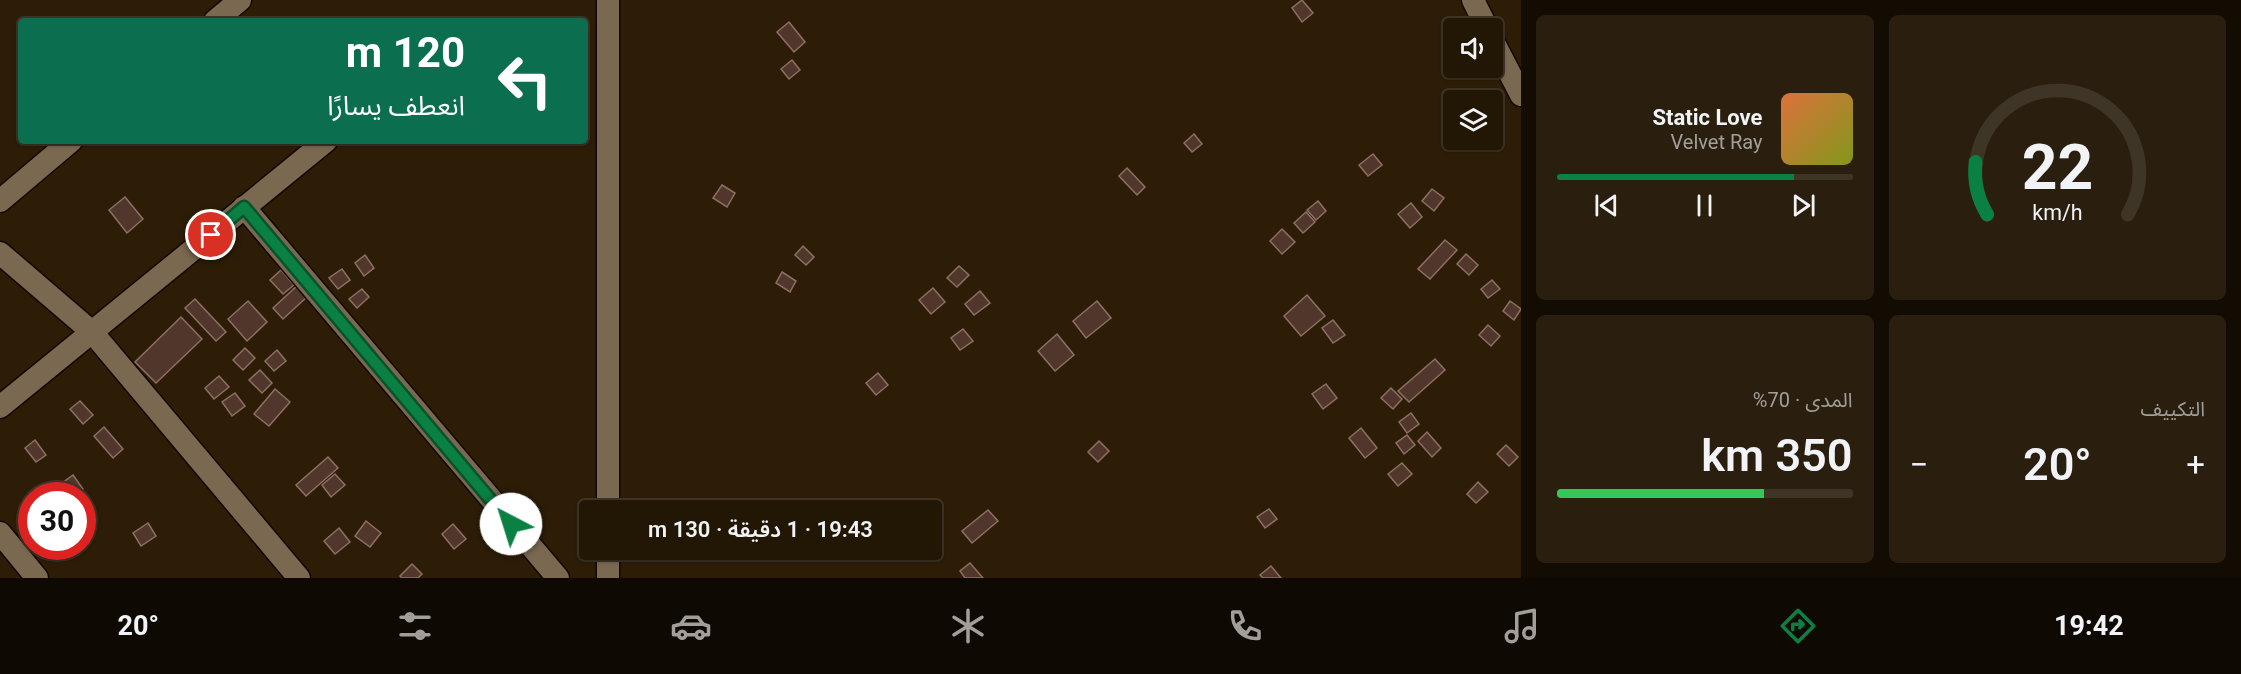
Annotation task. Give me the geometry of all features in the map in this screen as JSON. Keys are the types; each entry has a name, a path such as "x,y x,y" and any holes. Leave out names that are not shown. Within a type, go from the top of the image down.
{"street":[{"path":"218,18 240,0"},
{"path":"608,0 608,500"},
{"path":"1473,0 1482,18"},
{"path":"1503,60 1521,95"},
{"path":"0,201 67,144"},
{"path":"0,407 322,144"},
{"path":"244,207 558,578"},
{"path":"0,253 92,332 299,578"},
{"path":"0,533 37,578"},
{"path":"608,560 608,578"}],"building":[{"path":"1302,0 1313,13 1302,22 1292,8"},
{"path":"789,22 805,42 794,52 777,32"},
{"path":"792,60 800,70 789,79 781,69"},
{"path":"1194,134 1202,144 1192,152 1184,143"},
{"path":"1373,154 1382,165 1368,176 1359,165"},
{"path":"1127,168 1145,187 1137,195 1119,176"},
{"path":"722,185 735,193 727,207 713,198"},
{"path":"1432,189 1444,198 1434,211 1422,201"},
{"path":"125,197 143,219 127,233 109,210"},
{"path":"1318,201 1326,211 1316,220 1307,210"},
{"path":"1411,203 1422,217 1410,228 1398,214"},
{"path":"1306,212 1315,222 1303,233 1294,223"},
{"path":"1282,229 1295,242 1282,254 1270,241"},
{"path":"1445,240 1457,250 1430,279 1418,269"},
{"path":"803,246 814,257 806,265 795,255"},
{"path":"1466,254 1478,265 1469,275 1457,264"},
{"path":"365,255 374,268 364,276 355,263"},
{"path":"959,266 969,275 957,287 947,278"},
{"path":"342,269 350,280 338,289 329,278"},
{"path":"281,270 294,285 283,294 270,280"},
{"path":"782,272 796,281 790,292 776,283"},
{"path":"1492,280 1500,289 1488,298 1481,289"},
{"path":"299,284 309,295 283,319 273,308"},
{"path":"933,288 945,302 931,314 919,300"},
{"path":"362,289 369,297 357,308 349,299"},
{"path":"980,291 990,303 974,315 965,304"},
{"path":"1307,295 1325,316 1301,336 1284,316"},
{"path":"195,299 226,332 216,341 185,308"},
{"path":"248,301 267,322 247,341 228,319"},
{"path":"1097,301 1111,318 1086,338 1073,321"},
{"path":"1510,301 1521,309 1514,320 1503,311"},
{"path":"181,317 202,339 156,383 135,362"},
{"path":"1333,320 1345,335 1333,343 1322,328"},
{"path":"1488,325 1500,336 1491,346 1479,335"},
{"path":"963,329 973,341 960,350 951,338"},
{"path":"1057,334 1074,355 1055,371 1038,351"},
{"path":"245,348 255,358 243,370 233,360"},
{"path":"277,350 286,361 274,371 265,361"},
{"path":"1435,359 1445,370 1409,402 1398,391"},
{"path":"260,370 272,383 262,393 249,380"},
{"path":"878,373 888,385 876,395 866,383"},
{"path":"219,376 229,387 214,399 205,388"},
{"path":"1326,384 1337,398 1323,409 1312,394"},
{"path":"1391,388 1402,399 1393,409 1381,398"},
{"path":"275,389 290,402 269,426 254,414"},
{"path":"235,393 245,406 232,416 222,402"},
{"path":"80,401 93,415 83,424 70,409"},
{"path":"1411,413 1419,424 1407,433 1399,422"},
{"path":"104,427 123,449 113,458 94,436"},
{"path":"1361,428 1377,448 1365,458 1349,438"},
{"path":"1427,432 1441,448 1432,457 1418,441"},
{"path":"1407,435 1415,445 1404,454 1396,443"},
{"path":"35,440 46,455 36,462 25,448"},
{"path":"1099,441 1109,451 1098,462 1088,452"},
{"path":"1506,445 1518,457 1509,466 1497,454"},
{"path":"328,457 338,468 306,496 296,485"},
{"path":"1402,463 1412,474 1398,486 1388,474"},
{"path":"335,474 345,485 331,497 322,485"},
{"path":"73,475 78,482 63,482"},
{"path":"1478,482 1488,492 1476,503 1467,494"},
{"path":"1269,509 1277,519 1265,528 1257,517"},
{"path":"988,510 998,521 972,543 962,531"},
{"path":"366,521 381,533 370,547 355,536"},
{"path":"148,523 156,536 141,546 133,533"},
{"path":"453,524 466,539 454,549 442,534"},
{"path":"339,528 350,542 335,554 324,541"},
{"path":"970,563 983,578 965,578 960,571"},
{"path":"412,564 422,574 418,578 402,578 400,576"},
{"path":"1271,566 1281,578 1263,578 1260,575"}],"route":[{"path":"211,235 244,207 511,524"}]}
